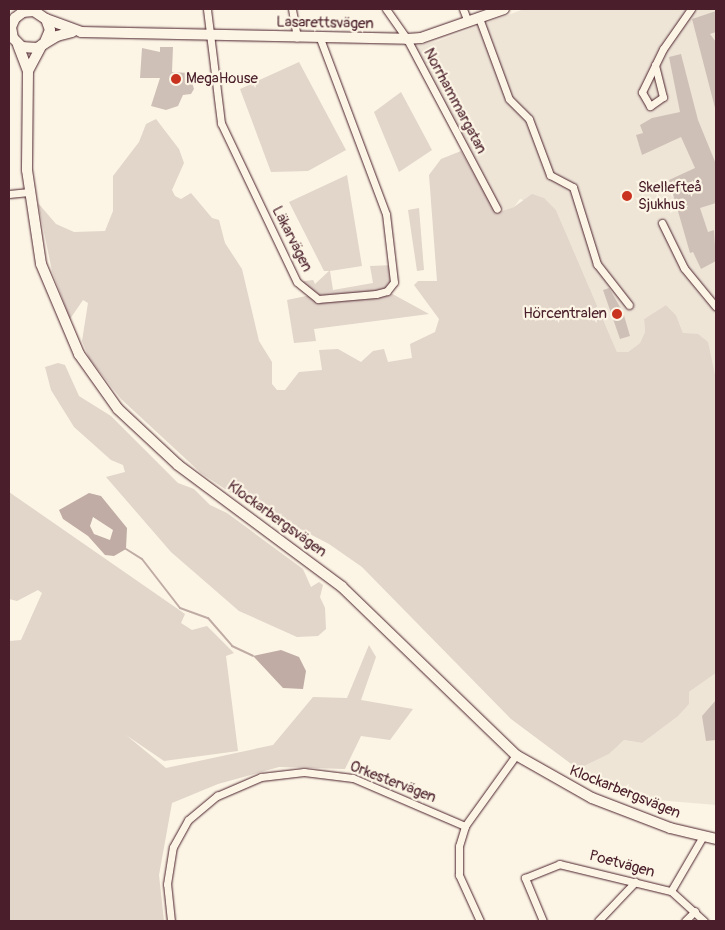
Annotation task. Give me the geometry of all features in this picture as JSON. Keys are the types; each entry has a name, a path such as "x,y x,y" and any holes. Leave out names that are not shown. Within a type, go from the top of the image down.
{"main road":[{"name":"Lasarettsvägen","path":"43,44 61,34 81,32 407,39 468,22 504,9"},
{"path":"25,11 34,11 45,15 50,30 43,44 28,49 18,45 11,27 25,11"},
{"name":"Lasarettsvägen","path":"45,15 81,32"},
{"name":"Klockarbergsvägen","path":"28,71 43,44"},
{"name":"Klockarbergsvägen","path":"18,45 28,71 29,192 41,264 65,326 96,381 136,429 178,465 342,586 516,755 592,798 716,839"}],"street":[{"path":"207,9 209,35"},
{"path":"292,9 296,38"},
{"name":"Norrhammargatan","path":"386,9 407,39 497,209"},
{"path":"462,9 468,22"},
{"path":"656,65 664,97 650,106 642,92 656,65 691,9"},
{"path":"479,18 509,99 529,119 550,175 572,187 597,264 629,305"},
{"name":"Läkarvägen","path":"209,35 221,124 297,282 318,299 376,294 386,291 394,282 386,214 320,38"},
{"path":"9,194 29,192"},
{"path":"662,223 684,268 716,307"},
{"path":"480,921 459,875 459,846 465,826 516,755"},
{"name":"Orkestervägen","path":"171,921 167,884 173,847 188,820 218,796 261,777 304,772 353,778 465,826"},
{"path":"671,891 703,836"},
{"name":"Poetvägen","path":"543,921 525,878 559,864 671,891 704,921"},
{"path":"598,921 635,882"},
{"path":"686,921 695,911"}],"shaded area":[{"name":"Skellefteå Sjukhus","path":"524,9 716,9 716,380 691,336 683,333 676,315 666,305 644,319 645,332 640,343 628,352 617,352 556,210 520,199 514,207 496,213 407,48 438,41"},
{"path":"299,62 346,150 308,171 271,172 240,89"},
{"path":"401,92 432,150 399,172 374,112"},
{"path":"156,119 179,149 184,163 172,190 175,196 181,199 191,193 212,218 219,220 225,243 242,269 259,341 272,362 272,384 277,390 285,390 299,372 322,370 319,350 338,349 361,362 373,351 384,349 388,362 412,358 410,344 435,332 439,319 414,285 418,281 437,281 429,175 441,159 461,151 496,213 514,207 532,194 544,198 556,210 617,352 628,352 640,343 645,332 644,319 666,305 676,315 683,333 698,334 708,342 716,380 716,673 689,692 689,704 678,716 642,743 624,740 609,754 578,769 511,719 362,567 329,544 231,493 201,473 121,399 89,358 82,341 88,303 83,300 70,319 52,271 38,203 56,224 74,232 105,231 113,211 113,176 139,142 146,124"},
{"path":"347,175 362,266 330,271 333,290 373,283 370,266 394,265 394,282 387,291 429,314 314,329 316,341 294,343 287,300 311,295 297,282 313,280 315,284 329,271 324,271 289,202"},
{"path":"419,208 424,270 417,271 408,210"},
{"path":"58,363 65,365 79,396 111,416 178,483 194,489 210,505 227,513 303,569 311,587 319,582 323,585 320,597 325,608 326,629 318,636 297,637 239,611 171,552 106,477 125,472 123,465 111,460 74,427 51,390 45,367"},
{"path":"9,492 185,614 181,623 192,630 207,626 234,653 226,656 238,751 164,761 126,735 166,768 273,745 313,697 347,698 369,645 376,657 361,700 413,709 390,740 361,736 345,769 279,767 218,784 172,803 159,875 164,921 9,921 9,641 21,640 42,593 38,590 17,601 9,599"},
{"path":"89,493 101,496 127,528 126,549 114,556 105,555 88,536 63,519 59,510","holes":["93,517 113,530 110,540 94,534 90,526"]},
{"path":"281,650 299,657 306,671 303,689 283,688 253,656"},
{"path":"716,673 716,805 644,799 578,769 609,754 624,740 642,743 689,704 689,692"}],"building":[{"path":"716,11 716,32 710,34 716,42 715,108 692,19"},
{"name":"MegaHouse","path":"160,47 173,47 172,72 189,73 194,89 191,94 183,95 178,106 166,110 151,106 160,78 140,78 142,48 160,52"},
{"name":"Skellefteå Sjukhus","path":"681,54 698,120 716,164 716,203 700,208 708,232 714,230 716,261 701,269 693,252 690,253 669,180 695,168 681,137 642,155 636,135 643,133 640,125 652,118 680,112 669,57"},
{"name":"Hörcentralen","path":"609,288 623,312 630,336 620,339 603,290"},
{"path":"716,700 716,740 706,741 702,716"}],"waterway":[{"path":"126,549 142,559 180,608 208,618 232,646 253,656"}],"place":[{"name":"MegaHouse","path":"176,79"},
{"name":"Skellefteå Sjukhus","path":"627,196"},
{"name":"Hörcentralen","path":"617,314"}]}
